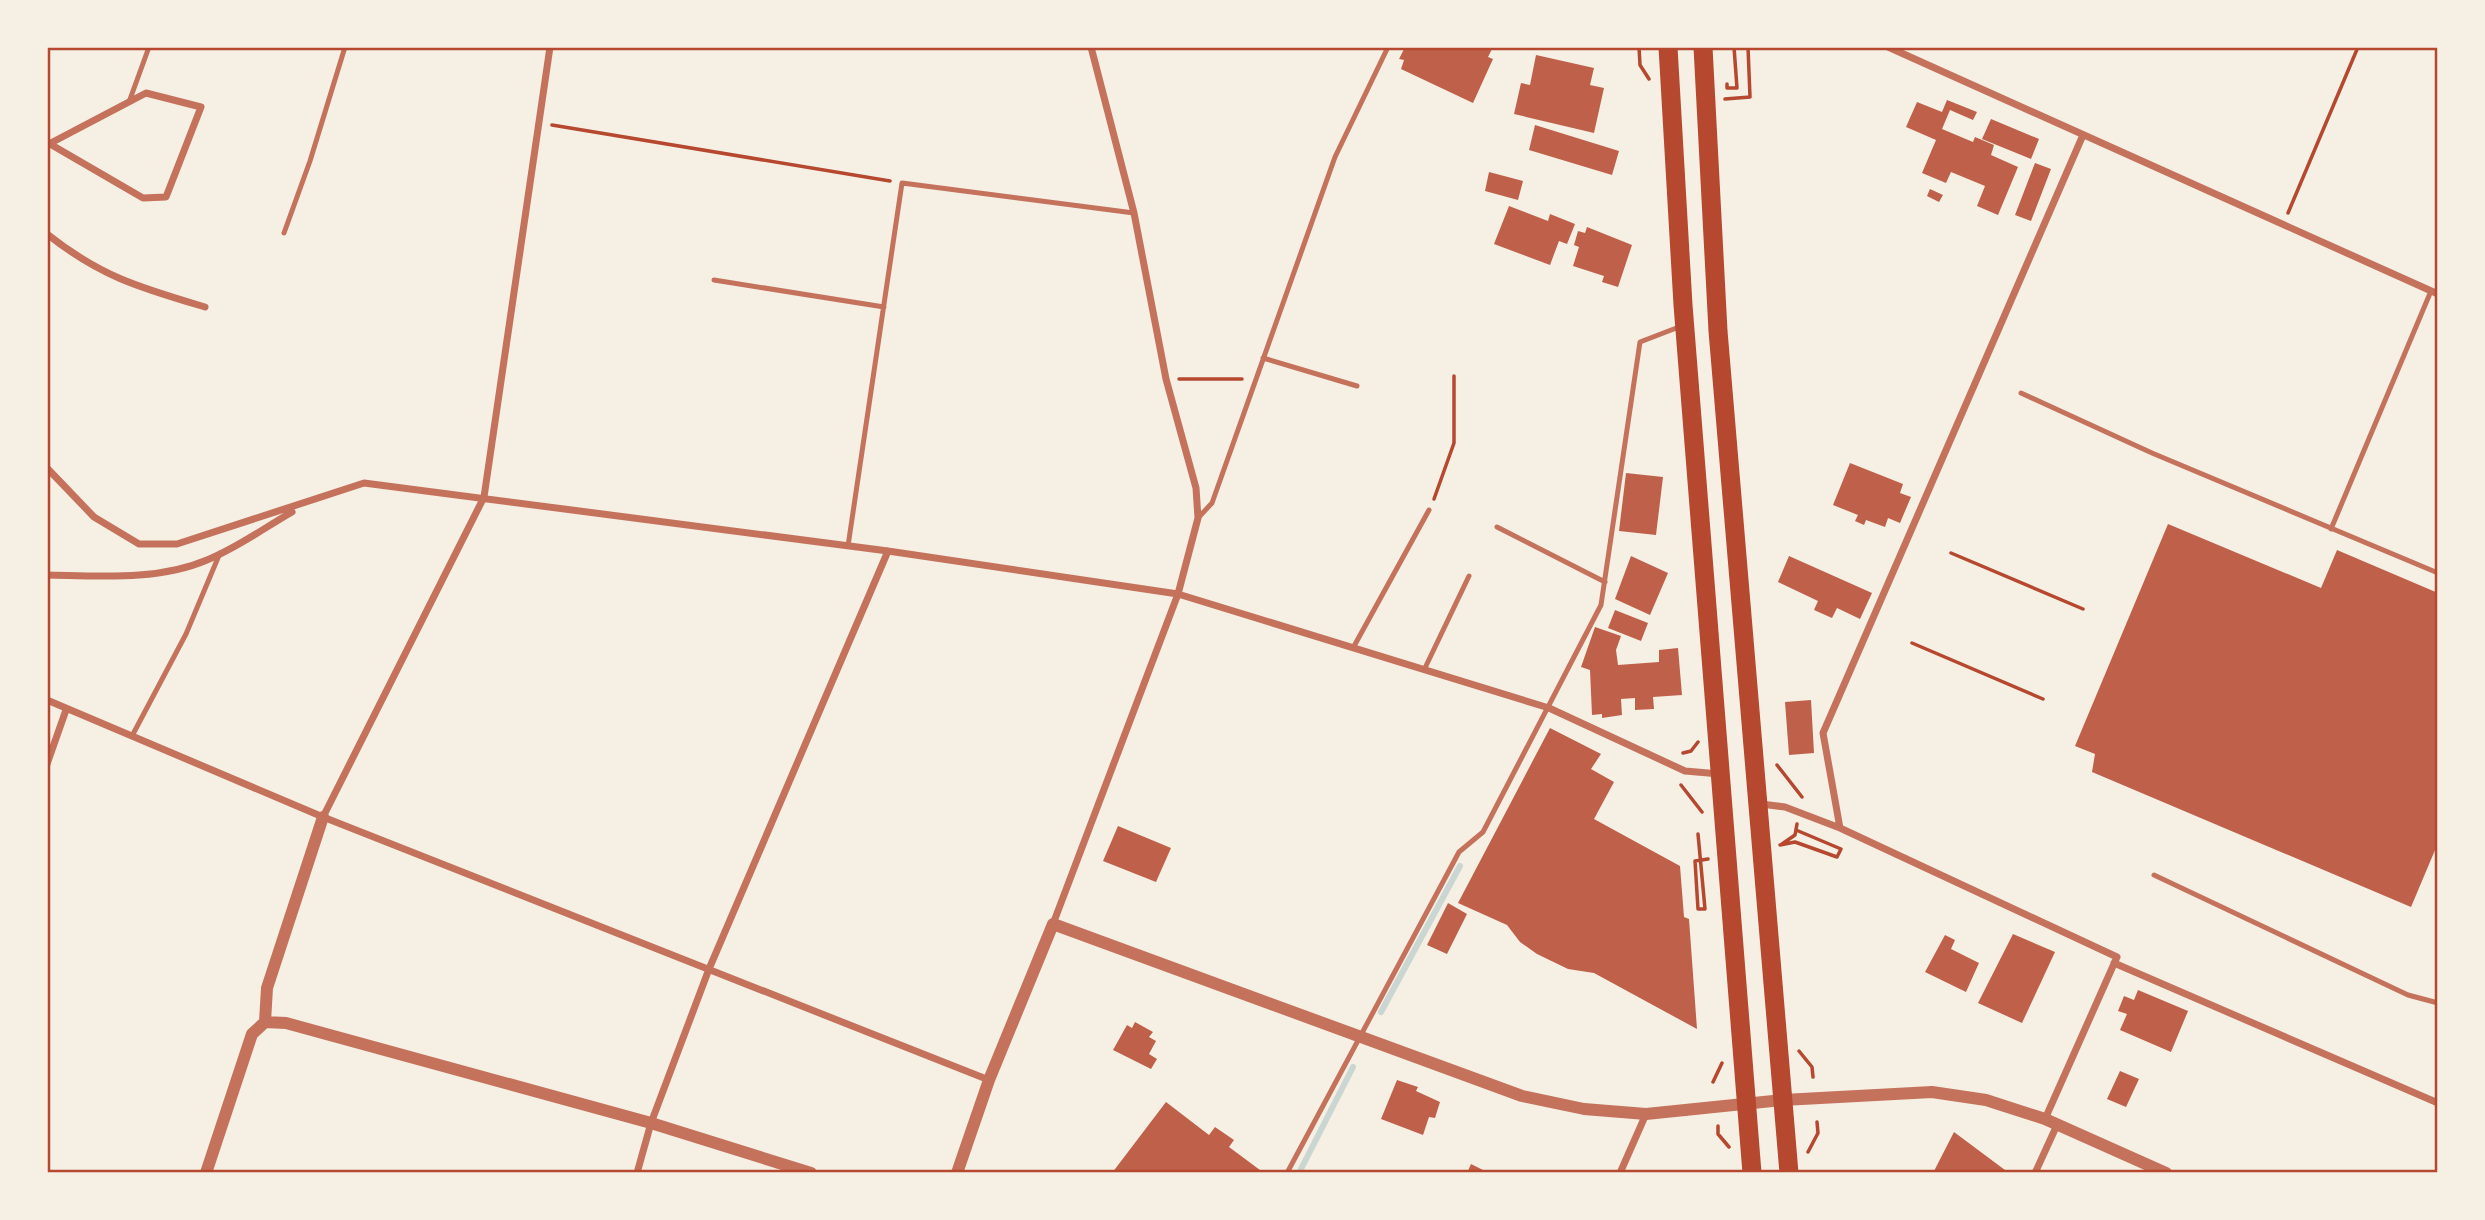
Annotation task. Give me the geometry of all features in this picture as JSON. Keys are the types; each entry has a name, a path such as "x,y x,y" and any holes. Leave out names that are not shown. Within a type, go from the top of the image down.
{"highway":[{"path":"1668,47 1685,324 1752,1173"},
{"path":"1703,47 1718,331 1760,804 1789,1173"}],"street":[{"path":"265,1022 267,988 323,817 484,497 550,47"},
{"path":"957,1173 989,1080 1053,924 1178,594 1198,518 1196,488 1166,379 1134,213 1091,47"},
{"path":"1888,47 2434,292"},
{"path":"146,93 201,107 166,197 143,198 48,144 146,93"},
{"path":"1840,828 1824,733 2083,135"},
{"path":"47,234 74,256 122,282 205,307"},
{"path":"47,468 94,517 139,544 177,544 305,505 364,483 888,551 1178,594 1549,708 1685,771 1721,774"},
{"path":"47,575 118,577 189,566 220,553 305,505"},
{"path":"637,1173 651,1123 709,969 888,551"},
{"path":"47,700 323,817 989,1080"},
{"path":"47,764 66,710"},
{"path":"1760,804 1785,807 1840,828 2117,957 2051,1122 2035,1173"},
{"path":"1053,924 1522,1096 1584,1109 1646,1114 1783,1101 1933,1092 1986,1100 2051,1122 2166,1173"},
{"path":"2114,963 2438,1103"},
{"path":"206,1173 251,1034 265,1022 286,1023 651,1123 811,1173"},
{"path":"1620,1173 1646,1114"}],"lane":[{"path":"129,102 149,47"},
{"path":"284,233 310,161 345,47"},
{"path":"1198,518 1212,503 1335,157 1388,47"},
{"path":"848,546 902,183 1134,213"},
{"path":"714,280 884,307"},
{"path":"2331,530 2434,292"},
{"path":"1287,1173 1458,852 1483,832 1601,605 1640,342 1685,324"},
{"path":"1263,358 1357,386"},
{"path":"2021,393 2331,530 2438,573"},
{"path":"1353,648 1429,510"},
{"path":"1497,527 1605,582"},
{"path":"132,736 186,634 220,553"},
{"path":"1424,670 1469,576"},
{"path":"2154,875 2408,995 2438,1003"}],"path":[{"path":"1727,88 1737,88 1734,47"},
{"path":"1724,100 1750,97 1748,47"},
{"path":"2283,225 2358,47"},
{"path":"538,123 902,183"},
{"path":"1429,510 1454,443 1454,376"},
{"path":"1166,379 1254,379"},
{"path":"1951,553 2083,609"},
{"path":"1912,643 2043,699"},
{"path":"1776,756 1777,769 1804,798 1803,802"},
{"path":"1795,842 1837,857 1841,849 1796,830"},
{"path":"1695,861 1698,909 1705,909 1698,834"},
{"path":"1809,1162 1808,1152 1818,1133 1817,1122"}],"building":[{"path":"1405,47 1493,47 1488,57 1493,59 1473,103 1401,69 1404,60 1399,59"},
{"path":"1536,55 1594,68 1590,85 1604,88 1594,133 1514,114 1521,83 1530,85"},
{"path":"1947,100 1977,112 1973,120 1950,110 1942,129 1973,142 1975,137 1994,145 1991,155 2018,167 1998,215 1977,206 1985,186 1951,172 1946,183 1922,173 1936,140 1906,127 1917,102 1942,112"},
{"path":"1991,119 2039,139 2031,159 1982,139"},
{"path":"1535,125 1619,151 1612,175 1529,150"},
{"path":"2035,163 2051,169 2031,221 2015,215"},
{"path":"1489,172 1523,181 1518,200 1485,191"},
{"path":"1930,189 1943,195 1939,202 1927,196"},
{"path":"1509,206 1548,221 1550,214 1575,224 1567,244 1559,241 1550,265 1494,244"},
{"path":"1587,227 1632,245 1618,287 1602,282 1604,276 1573,266 1579,247 1574,245 1578,231 1585,233"},
{"path":"1850,463 1903,484 1900,493 1911,497 1900,523 1888,518 1885,527 1866,520 1864,525 1855,521 1858,515 1833,505"},
{"path":"1626,473 1663,477 1656,535 1619,531"},
{"path":"2168,524 2321,588 2337,550 2438,593 2438,843 2411,907 2092,772 2095,754 2075,746"},
{"path":"1631,556 1668,573 1650,615 1615,599"},
{"path":"1789,556 1872,593 1860,619 1837,608 1832,618 1814,610 1818,601 1778,582"},
{"path":"1615,610 1648,623 1641,641 1608,628"},
{"path":"1595,627 1621,636 1616,650 1618,665 1659,662 1659,650 1678,648 1682,695 1653,697 1654,709 1635,710 1635,698 1621,699 1622,715 1602,718 1602,714 1592,715 1590,670 1581,667"},
{"path":"1811,700 1814,753 1789,755 1785,702"},
{"path":"1550,728 1601,754 1591,769 1614,782 1594,819 1680,866 1684,917 1689,919 1697,1029 1594,973 1568,969 1537,954 1520,942 1507,925 1458,903"},
{"path":"1118,826 1171,848 1156,882 1103,861"},
{"path":"1448,903 1467,914 1447,954 1427,945"},
{"path":"2013,934 2055,952 2022,1023 1978,1003"},
{"path":"1945,935 1955,940 1951,949 1979,963 1966,992 1925,972"},
{"path":"2138,990 2188,1011 2171,1052 2120,1030 2127,1014 2118,1011 2124,996 2134,1000"},
{"path":"1135,1022 1153,1032 1149,1037 1156,1041 1149,1054 1157,1059 1151,1069 1113,1050 1127,1025 1132,1028"},
{"path":"2120,1071 2139,1079 2126,1107 2107,1099"},
{"path":"1397,1080 1418,1087 1416,1091 1440,1102 1435,1118 1429,1117 1423,1135 1381,1119"},
{"path":"1166,1102 1209,1135 1215,1127 1234,1140 1229,1147 1264,1173 1112,1173"},
{"path":"1954,1132 2009,1173 1933,1173"},
{"path":"1471,1164 1489,1173 1467,1173"}],"waterway":[{"path":"1381,1012 1460,866"},
{"path":"1299,1173 1353,1067"}]}
